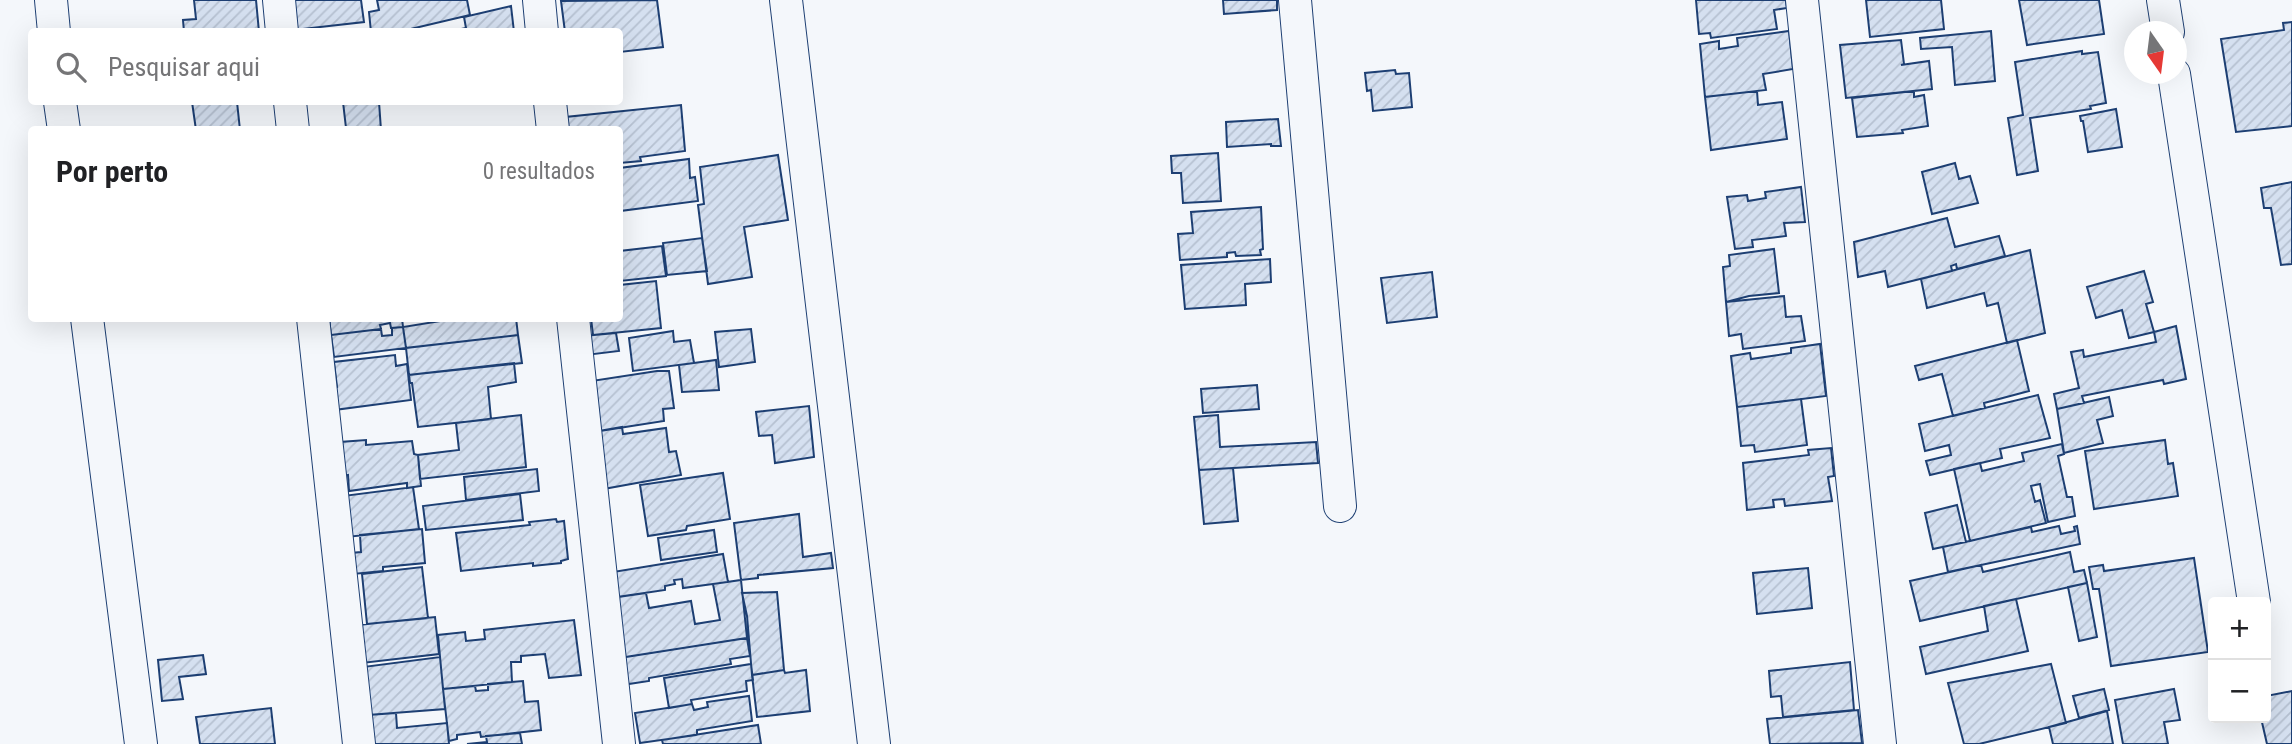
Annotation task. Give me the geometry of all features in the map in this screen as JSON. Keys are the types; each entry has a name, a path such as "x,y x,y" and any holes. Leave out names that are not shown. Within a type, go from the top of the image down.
{"street":[{"path":"51,0 54,28"},
{"path":"279,0 282,28"},
{"path":"539,0 542,28"},
{"path":"786,0 874,744"},
{"path":"1295,0 1340,506"},
{"path":"1802,0 1880,744"},
{"path":"2163,0 2166,21"},
{"path":"2176,84 2253,597"},
{"path":"60,105 63,126"},
{"path":"290,105 293,126"},
{"path":"550,105 553,126"},
{"path":"88,322 141,744"},
{"path":"313,322 359,744"},
{"path":"573,322 619,744"}],"building":[{"path":"194,0 256,0 259,28 184,28 183,20 196,19"},
{"path":"290,0 361,0 364,22 294,28"},
{"path":"377,0 467,0 470,15 415,28 371,28 369,12 379,10"},
{"path":"657,0 663,47 623,52 623,28 564,28 561,1"},
{"path":"1223,0 1277,0 1277,10 1224,14"},
{"path":"1696,0 1786,0 1787,8 1774,10 1777,29 1711,38 1710,33 1699,34"},
{"path":"1866,0 1941,0 1944,29 1870,37"},
{"path":"2019,0 2099,0 2104,34 2027,45"},
{"path":"511,6 514,28 466,28 464,17"},
{"path":"2292,22 2292,126 2236,132 2221,39 2284,30 2283,23"},
{"path":"1789,31 1793,69 1763,74 1766,90 1705,97 1700,44 1719,41 1719,49 1738,46 1737,38"},
{"path":"1991,31 1995,81 1955,85 1952,47 1921,49 1920,38"},
{"path":"1901,40 1904,64 1901,65 1929,61 1932,89 1846,98 1840,45"},
{"path":"2082,51 2082,54 2098,52 2106,103 2090,106 2091,109 2030,118 2038,171 2017,175 2008,118 2023,115 2015,62"},
{"path":"1395,70 1396,74 1409,73 1412,107 1373,111 1371,90 1367,91 1365,73"},
{"path":"1757,91 1758,105 1782,102 1787,139 1711,150 1705,97"},
{"path":"1914,91 1914,97 1924,95 1928,126 1902,130 1903,133 1857,137 1852,98"},
{"path":"192,105 237,105 240,126 195,126"},
{"path":"343,105 379,105 381,126 346,126"},
{"path":"681,105 685,151 640,157 641,161 623,163 623,126 557,126 556,118"},
{"path":"2116,109 2122,147 2088,152 2080,116"},
{"path":"1278,119 1281,146 1271,144 1227,147 1226,122"},
{"path":"1218,153 1221,201 1183,203 1181,173 1172,173 1171,156"},
{"path":"778,155 788,220 744,227 752,277 708,284 698,205 704,204 700,167"},
{"path":"689,159 690,178 695,177 698,201 623,211 623,168"},
{"path":"1955,163 1959,179 1970,176 1978,203 1932,214 1922,172"},
{"path":"2292,182 2292,264 2281,265 2271,208 2264,208 2261,188"},
{"path":"1801,187 1805,222 1784,223 1786,236 1752,240 1753,247 1735,249 1727,197 1747,195 1748,201 1766,198 1765,192"},
{"path":"1261,207 1261,255 1236,256 1235,252 1227,253 1227,257 1180,260 1178,234 1193,233 1191,212"},
{"path":"1947,218 1955,247 1999,236 2005,256 1957,269 1956,264 1951,266 1952,271 1888,287 1885,271 1858,277 1854,242"},
{"path":"702,238 707,271 667,275 663,243"},
{"path":"662,246 666,276 623,281 623,251"},
{"path":"1774,249 1779,293 1726,302 1723,267 1730,266 1729,255"},
{"path":"2030,250 2045,333 2007,343 1998,303 1987,306 1984,293 1927,308 1921,279"},
{"path":"1270,259 1271,282 1245,284 1246,305 1185,309 1181,265"},
{"path":"2144,271 2153,302 2146,304 2154,332 2129,338 2122,310 2096,318 2087,287"},
{"path":"1432,272 1437,317 1387,323 1381,278"},
{"path":"656,281 661,328 593,335 591,322 623,322 623,285"},
{"path":"1784,296 1786,317 1801,316 1805,341 1743,349 1741,334 1729,336 1726,302"},
{"path":"329,322 402,322 403,327 391,328 390,323 380,325 381,329 331,335"},
{"path":"434,322 516,322 518,335 406,348 403,327"},
{"path":"2176,326 2186,379 2164,384 2163,380 2082,396 2084,403 2057,409 2054,394 2079,388 2071,352 2083,350 2084,357 2156,342 2154,332"},
{"path":"403,327 406,348 334,357 331,335 381,329 382,336 392,335 392,328"},
{"path":"751,329 755,362 719,367 715,332"},
{"path":"673,331 674,342 690,340 694,363 633,371 629,338"},
{"path":"616,333 619,351 586,355 583,336"},
{"path":"518,335 522,363 409,375 406,348"},
{"path":"2017,340 2029,391 1984,403 1985,408 1953,416 1942,374 1919,380 1915,366"},
{"path":"1820,344 1826,396 1737,407 1731,356 1750,353 1751,359 1791,353 1791,348"},
{"path":"395,355 396,366 407,364 411,400 334,410 332,388 337,387 334,362"},
{"path":"716,360 719,390 682,392 679,365"},
{"path":"514,363 516,382 488,387 491,419 418,427 409,375"},
{"path":"669,371 674,408 663,409 664,421 593,432 585,382"},
{"path":"1257,385 1259,409 1203,413 1201,389"},
{"path":"2038,395 2050,438 2000,449 2002,458 1930,475 1926,461 1951,455 1949,445 1925,451 1919,424"},
{"path":"2109,397 2113,416 2097,420 2103,443 2064,453 2057,409"},
{"path":"1801,399 1807,445 1755,452 1754,445 1741,446 1737,407"},
{"path":"809,406 814,457 775,463 772,435 759,436 756,412"},
{"path":"521,415 526,467 420,479 418,455 459,450 456,423"},
{"path":"1218,415 1220,447 1316,442 1318,463 1199,470 1194,417"},
{"path":"622,427 623,434 666,428 669,452 676,451 681,475 598,490 593,432"},
{"path":"366,440 366,445 412,441 414,454 418,455 421,486 407,488 407,483 349,491 348,475 343,476 340,442"},
{"path":"2165,440 2168,464 2173,463 2178,496 2094,509 2085,451"},
{"path":"2062,444 2064,454 2058,456 2067,497 2072,497 2075,516 2048,522 2040,484 2031,486 2035,502 2040,500 2046,523 1970,541 1954,469 1980,463 1982,471 2024,461 2022,453"},
{"path":"1831,448 1834,476 1828,477 1832,501 1785,506 1784,499 1773,500 1774,507 1747,510 1743,463 1809,455 1808,450"},
{"path":"1233,468 1238,521 1204,524 1199,470"},
{"path":"537,469 539,491 466,500 464,477"},
{"path":"723,473 730,519 648,536 640,485"},
{"path":"413,487 419,529 347,537 343,496"},
{"path":"520,494 523,520 426,530 423,506"},
{"path":"1957,505 1966,542 1933,549 1925,513"},
{"path":"799,514 803,557 831,553 833,568 758,575 758,578 741,580 734,523"},
{"path":"556,519 557,522 564,521 568,559 561,563 533,566 533,563 461,571 456,533 530,525 529,522"},
{"path":"2059,526 2061,534 2075,531 2074,527 2077,526 2080,544 1948,572 1943,547 2031,527 2032,532"},
{"path":"422,529 425,563 383,567 383,571 353,574 351,553 361,552 360,535"},
{"path":"714,530 717,552 661,560 658,538"},
{"path":"2070,552 2074,572 2084,570 2087,583 1920,621 1910,581 1981,565 1983,572"},
{"path":"723,554 728,582 683,588 682,579 674,580 675,584 665,586 665,590 617,597 613,572"},
{"path":"2194,558 2208,652 2111,666 2099,589 2093,589 2089,567 2103,565 2104,571"},
{"path":"422,567 428,618 367,624 362,574"},
{"path":"1808,568 1812,608 1757,614 1753,573"},
{"path":"741,580 747,638 619,658 611,598 646,593 649,608 691,601 695,624 720,620 713,584"},
{"path":"2087,583 2097,637 2079,641 2068,587"},
{"path":"777,592 784,670 752,675 747,616 742,593"},
{"path":"2016,599 2028,651 1926,674 1920,647 1988,631 1984,606"},
{"path":"435,617 439,654 362,663 358,625"},
{"path":"574,620 581,675 549,678 545,654 521,656 521,662 511,662 512,682 443,689 438,635 465,632 466,641 485,639 484,630"},
{"path":"747,638 750,656 730,659 731,664 622,685 619,658"},
{"path":"203,655 206,674 179,677 183,699 162,701 158,660"},
{"path":"440,657 445,709 368,715 363,667"},
{"path":"1850,662 1854,710 1783,717 1781,696 1771,697 1769,671"},
{"path":"751,664 753,680 746,681 747,691 691,700 692,704 669,708 664,678"},
{"path":"2051,664 2066,723 1979,744 1964,744 1948,683"},
{"path":"784,670 785,673 806,670 810,711 757,717 752,675"},
{"path":"523,681 525,702 538,701 541,730 481,737 480,732 457,735 457,739 449,741 443,689 475,686 476,691 488,690 488,684"},
{"path":"2104,689 2109,710 2079,718 2073,696"},
{"path":"2174,689 2180,720 2164,722 2168,744 2123,744 2115,700"},
{"path":"2292,691 2292,744 2267,744 2262,723 2271,723 2271,695"},
{"path":"749,696 752,721 697,730 697,735 640,743 635,713 692,704 694,710 708,707 707,702"},
{"path":"271,708 275,744 200,744 196,717"},
{"path":"1858,710 1862,743 1770,744 1767,719"},
{"path":"2107,711 2113,744 2053,744 2049,727"},
{"path":"396,713 397,728 447,723 449,744 371,744 368,715"},
{"path":"758,725 761,744 663,744 662,740"},
{"path":"520,733 522,744 467,744 487,742 486,736"}]}
